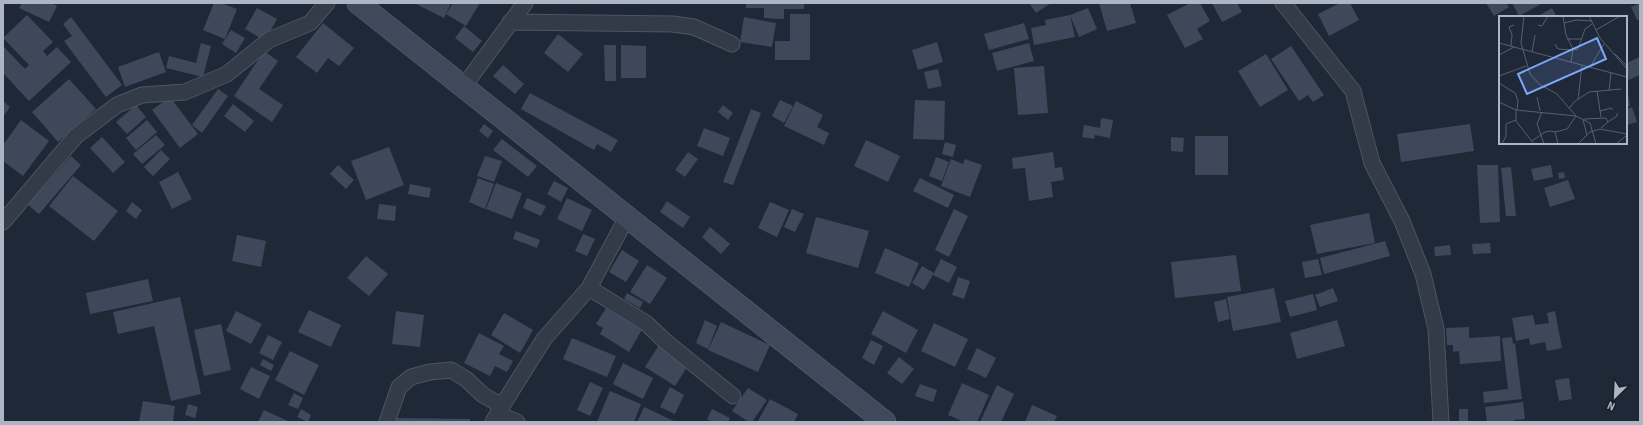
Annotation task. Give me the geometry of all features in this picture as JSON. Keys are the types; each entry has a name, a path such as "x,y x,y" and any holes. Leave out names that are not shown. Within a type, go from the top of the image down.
{"main road":[{"path":"358,3 885,422"}],"street":[{"path":"3,222 76,136 117,105 142,95 185,92 227,74 269,40 310,23 327,3"},
{"path":"464,86 525,3"},
{"path":"1284,3 1353,91 1372,163 1402,221 1423,274 1436,329 1440,422"},
{"path":"510,22 673,24 694,27 732,44"},
{"path":"498,414 544,340 589,288 627,216"},
{"path":"589,288 646,323 665,341 733,396"},
{"path":"387,422 399,387 411,377 430,372 451,370 466,380 483,395 498,414 517,422"}],"building":[{"path":"22,3 51,3 57,6 49,22 19,8"},
{"path":"214,3 221,3 237,9 225,39 203,30"},
{"path":"414,3 451,3 444,18"},
{"path":"453,3 480,3 466,26 446,14"},
{"path":"746,3 804,3 804,9 784,9 784,19 764,18 764,8 746,8"},
{"path":"1029,3 1051,3 1036,13"},
{"path":"1099,3 1130,3 1136,23 1107,31"},
{"path":"1190,3 1200,3 1210,21 1197,29 1203,39 1185,48 1167,15"},
{"path":"1212,3 1237,3 1242,12 1222,22"},
{"path":"1340,3 1350,3 1359,20 1329,36 1318,14"},
{"path":"1486,3 1506,3 1509,7 1494,16"},
{"path":"1512,3 1543,3 1519,16"},
{"path":"1640,3 1640,19 1637,20 1631,7"},
{"path":"257,8 277,19 265,41 245,29"},
{"path":"1088,8 1097,29 1079,37 1070,15"},
{"path":"1552,8 1556,16 1540,16"},
{"path":"790,14 810,14 810,60 775,60 775,41 790,41"},
{"path":"27,15 53,42 43,51 47,56 57,47 71,62 29,101 3,73 3,46 25,69 29,65 3,38"},
{"path":"1070,15 1075,37 1034,45 1031,28 1046,25 1045,20"},
{"path":"71,17 122,85 106,97 64,41 72,36 63,24"},
{"path":"744,17 776,23 772,47 740,42"},
{"path":"323,23 354,48 339,66 328,58 317,73 296,57"},
{"path":"1024,23 1029,39 989,50 984,34"},
{"path":"464,26 482,41 473,52 455,38"},
{"path":"231,30 245,38 236,53 222,44"},
{"path":"558,34 583,54 568,72 544,53"},
{"path":"937,42 943,62 918,70 912,50"},
{"path":"201,43 211,46 203,77 166,68 169,56 196,63"},
{"path":"1029,43 1034,61 997,71 992,53"},
{"path":"604,45 616,45 616,81 605,81"},
{"path":"621,45 646,46 646,78 621,78"},
{"path":"1291,46 1324,95 1313,102 1308,95 1299,101 1271,59"},
{"path":"264,51 278,61 259,89 283,105 272,122 234,96"},
{"path":"159,52 166,72 125,87 118,67"},
{"path":"1266,54 1288,90 1260,107 1238,71"},
{"path":"1640,57 1640,75 1629,80 1627,76 1627,63"},
{"path":"503,65 524,84 515,94 493,76"},
{"path":"1044,66 1048,113 1018,115 1014,68"},
{"path":"938,69 942,86 928,89 924,72"},
{"path":"69,79 96,109 58,142 32,112"},
{"path":"218,89 228,96 202,133 192,125"},
{"path":"1627,89 1630,106 1627,107"},
{"path":"530,93 618,140 611,152 597,144 594,150 521,109"},
{"path":"170,97 198,134 180,148 152,110"},
{"path":"780,100 793,106 784,123 772,116"},
{"path":"915,100 945,101 944,140 913,139"},
{"path":"3,101 10,107 3,117"},
{"path":"796,101 823,115 817,127 829,133 824,145 784,126"},
{"path":"233,104 254,121 245,132 224,116"},
{"path":"136,105 146,117 127,134 116,122"},
{"path":"723,105 733,113 728,120 718,112"},
{"path":"1632,107 1637,122 1627,125 1627,109"},
{"path":"751,109 761,113 733,185 723,182"},
{"path":"1101,118 1113,120 1110,138 1095,135 1094,139 1082,137 1084,125 1100,128"},
{"path":"21,120 49,141 23,176 3,161 3,145"},
{"path":"147,120 157,132 136,150 126,138"},
{"path":"484,124 493,131 488,138 479,131"},
{"path":"1470,124 1474,151 1401,162 1397,134"},
{"path":"704,128 730,138 723,156 697,146"},
{"path":"156,135 165,145 142,164 133,154"},
{"path":"1195,136 1228,136 1228,175 1195,175"},
{"path":"102,137 125,162 113,173 90,148"},
{"path":"1171,137 1184,138 1183,152 1171,151"},
{"path":"502,139 537,166 528,177 493,150"},
{"path":"866,140 900,156 888,182 854,166"},
{"path":"945,142 956,145 953,157 942,154"},
{"path":"389,147 404,185 366,200 351,161"},
{"path":"161,150 170,159 153,176 144,167"},
{"path":"688,152 698,159 685,177 675,170"},
{"path":"1053,152 1055,168 1062,167 1064,180 1051,182 1053,197 1029,201 1025,168 1013,169 1012,158"},
{"path":"71,156 81,165 39,214 28,205"},
{"path":"485,156 502,161 494,182 477,176"},
{"path":"936,157 949,162 942,181 929,176"},
{"path":"951,159 963,164 965,159 982,165 970,197 941,186"},
{"path":"338,165 354,180 346,189 330,174"},
{"path":"1477,165 1498,165 1500,222 1480,223"},
{"path":"1551,165 1553,177 1534,181 1531,169"},
{"path":"1511,167 1516,216 1506,216 1501,168"},
{"path":"178,172 192,199 172,209 159,182"},
{"path":"1564,172 1565,178 1559,179 1558,173"},
{"path":"73,176 118,211 94,241 49,206"},
{"path":"478,178 494,184 485,209 469,202"},
{"path":"920,178 954,195 948,208 913,191"},
{"path":"1568,180 1575,199 1550,207 1544,188"},
{"path":"554,181 568,188 561,202 547,194"},
{"path":"496,183 522,193 512,219 486,209"},
{"path":"410,184 431,188 429,198 408,194"},
{"path":"527,198 546,206 541,216 523,208"},
{"path":"567,198 592,210 582,231 557,219"},
{"path":"667,201 690,217 683,228 660,212"},
{"path":"132,202 142,210 136,219 126,211"},
{"path":"770,202 789,210 777,237 758,228"},
{"path":"379,204 396,206 395,221 377,219"},
{"path":"792,209 804,214 795,232 784,227"},
{"path":"954,209 968,216 949,257 935,250"},
{"path":"1369,213 1375,243 1317,254 1310,225"},
{"path":"816,217 869,231 858,268 806,253"},
{"path":"710,227 730,244 721,254 702,237"},
{"path":"516,231 540,240 537,248 513,239"},
{"path":"583,234 595,239 587,256 575,251"},
{"path":"237,235 266,241 261,267 232,261"},
{"path":"1385,241 1390,256 1324,274 1320,258"},
{"path":"1490,243 1491,253 1473,254 1472,244"},
{"path":"1450,245 1451,255 1435,256 1434,247"},
{"path":"885,248 919,263 909,287 875,273"},
{"path":"622,250 639,261 626,282 609,272"},
{"path":"1236,255 1241,291 1175,298 1171,262"},
{"path":"366,256 388,274 369,296 347,278"},
{"path":"941,259 957,267 949,283 933,275"},
{"path":"1318,259 1322,275 1305,278 1302,262"},
{"path":"647,265 667,278 650,304 630,292"},
{"path":"922,266 934,273 924,290 912,283"},
{"path":"958,277 970,281 964,299 952,295"},
{"path":"148,279 153,301 90,314 86,293"},
{"path":"1274,288 1281,322 1233,331 1227,297"},
{"path":"1333,288 1338,301 1320,307 1315,295"},
{"path":"627,293 643,302 640,308 624,299"},
{"path":"1313,294 1317,310 1290,317 1285,301"},
{"path":"180,297 201,394 171,401 154,326 118,334 113,312"},
{"path":"1226,299 1230,319 1218,322 1214,302"},
{"path":"608,305 644,326 629,352 600,334 603,328 596,324"},
{"path":"309,310 341,325 331,347 298,332"},
{"path":"236,311 262,324 251,344 226,331"},
{"path":"396,311 424,315 420,347 392,344"},
{"path":"883,311 918,330 906,353 871,334"},
{"path":"1555,311 1562,348 1547,351 1545,342 1530,345 1529,338 1516,341 1512,318 1533,315 1535,325 1549,323 1547,313"},
{"path":"504,313 533,330 520,353 491,335"},
{"path":"705,320 717,326 708,349 696,343"},
{"path":"1337,320 1345,346 1297,359 1290,333"},
{"path":"721,322 770,345 758,372 708,350"},
{"path":"934,323 968,339 955,367 921,351"},
{"path":"221,324 231,370 204,376 194,330"},
{"path":"1469,327 1469,338 1500,336 1501,361 1460,364 1459,351 1453,352 1453,345 1447,345 1446,328"},
{"path":"479,333 504,346 499,354 513,361 507,372 495,366 490,376 464,363"},
{"path":"268,335 282,342 273,360 259,353"},
{"path":"1512,337 1513,344 1515,343 1522,399 1484,403 1483,392 1508,389 1502,338"},
{"path":"572,338 616,356 607,377 563,359"},
{"path":"871,340 883,346 874,365 862,358"},
{"path":"659,345 689,364 675,386 645,367"},
{"path":"977,348 996,358 986,378 967,369"},
{"path":"290,351 319,365 304,395 275,380"},
{"path":"899,357 914,369 902,384 887,373"},
{"path":"263,359 274,365 271,371 260,365"},
{"path":"623,363 653,378 643,399 613,384"},
{"path":"251,367 270,376 259,399 240,389"},
{"path":"1569,378 1572,399 1559,401 1555,380"},
{"path":"590,382 603,388 590,416 577,410"},
{"path":"962,383 989,395 977,422 964,422 948,415"},
{"path":"920,384 937,390 933,402 915,396"},
{"path":"997,385 1014,394 1001,422 980,422"},
{"path":"670,387 684,395 675,414 660,407"},
{"path":"748,388 767,400 752,422 749,422 732,411"},
{"path":"610,391 641,404 634,422 597,422"},
{"path":"294,393 303,398 298,409 288,405"},
{"path":"770,399 798,414 794,422 758,421"},
{"path":"143,401 175,406 173,422 139,422"},
{"path":"1523,402 1525,419 1514,420 1514,422 1487,422 1485,407"},
{"path":"188,404 198,407 195,418 185,415"},
{"path":"1032,405 1057,416 1054,422 1025,422"},
{"path":"644,407 676,422 637,422"},
{"path":"301,409 311,415 308,422 297,417"},
{"path":"712,409 730,418 728,422 712,422 707,419"},
{"path":"1459,409 1468,409 1468,422 1459,422"},
{"path":"264,410 290,422 258,422"},
{"path":"395,418 470,419 470,422 394,422"}]}
